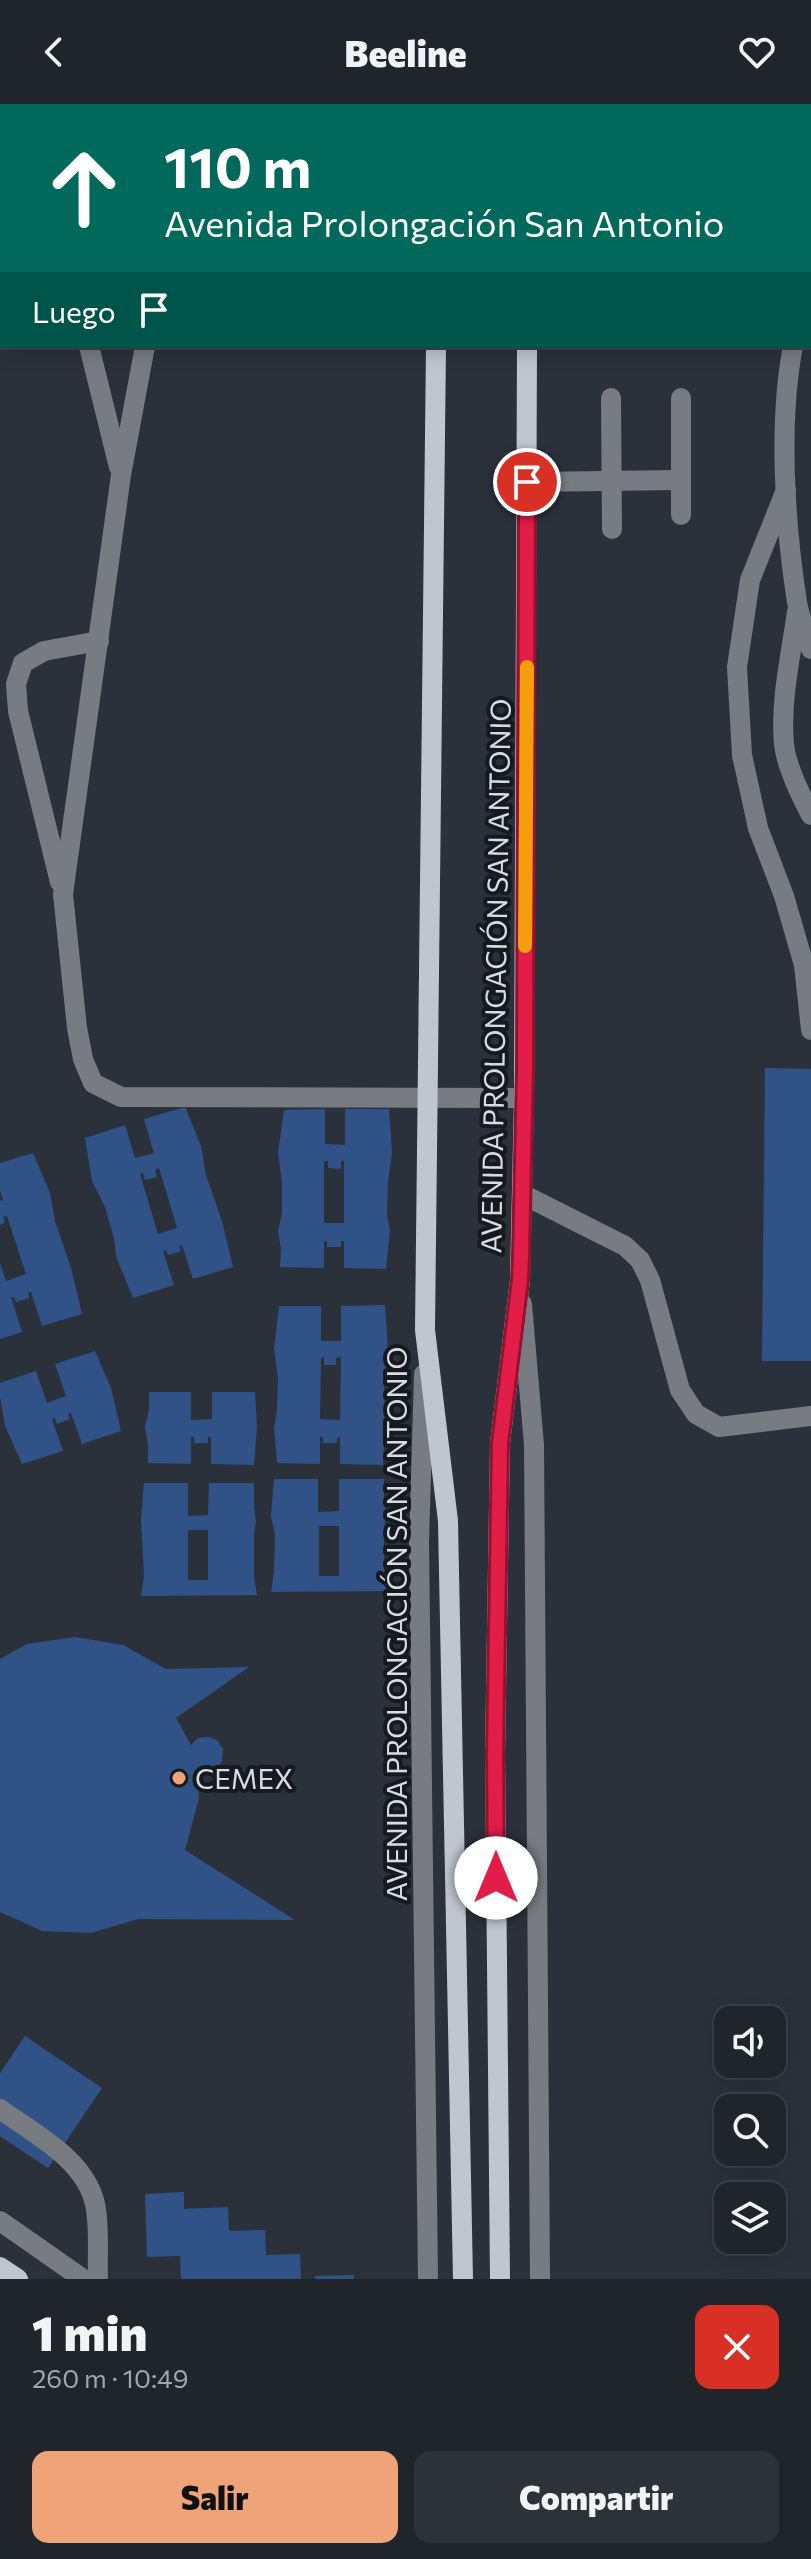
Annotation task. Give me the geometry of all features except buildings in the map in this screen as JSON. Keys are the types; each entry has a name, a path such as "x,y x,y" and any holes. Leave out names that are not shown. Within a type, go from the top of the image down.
{"main road":[{"name":"AVENIDA PROLONGACIÓN SAN ANTONIO","path":"425,1330 436,348"},
{"name":"AVENIDA PROLONGACIÓN SAN ANTONIO","path":"520,1280 524,1098 527,348"},
{"path":"500,2279 495,1754 500,1443 520,1280"},
{"path":"425,1330 448,1521 463,2279"}],"street":[{"path":"89,348 121,475"},
{"path":"63,894 121,475 145,348"},
{"path":"793,348 786,383 786,490 798,604 811,649"},
{"path":"611,398 612,529"},
{"path":"681,398 681,515"},
{"path":"527,482 680,480"},
{"path":"786,490 750,580 737,667 742,755 758,828 784,896 804,965 811,1030"},
{"path":"798,604 785,696 784,747 811,815"},
{"path":"99,641 44,651 23,663 16,684 18,711 63,894 77,1028 83,1059 93,1083 121,1097 524,1098"},
{"path":"522,1194 625,1246 640,1260 650,1280 680,1390 696,1414 719,1427 811,1416"},
{"name":"AVENIDA PROLONGACIÓN SAN ANTONIO","path":"520,1280 534,1445 540,2279"},
{"name":"AVENIDA PROLONGACIÓN SAN ANTONIO","path":"425,1330 419,1542 428,2279"},
{"path":"0,2109 72,2162 87,2183 95,2205 98,2279"},
{"path":"0,2221 83,2279"}],"slow traffic":[{"path":"525,946 527,667"}],"place":[{"name":"CEMEX","path":"179,1778"}],"route":[{"path":"496,1878 500,1443 521,1256 525,1068 527,482"}]}
